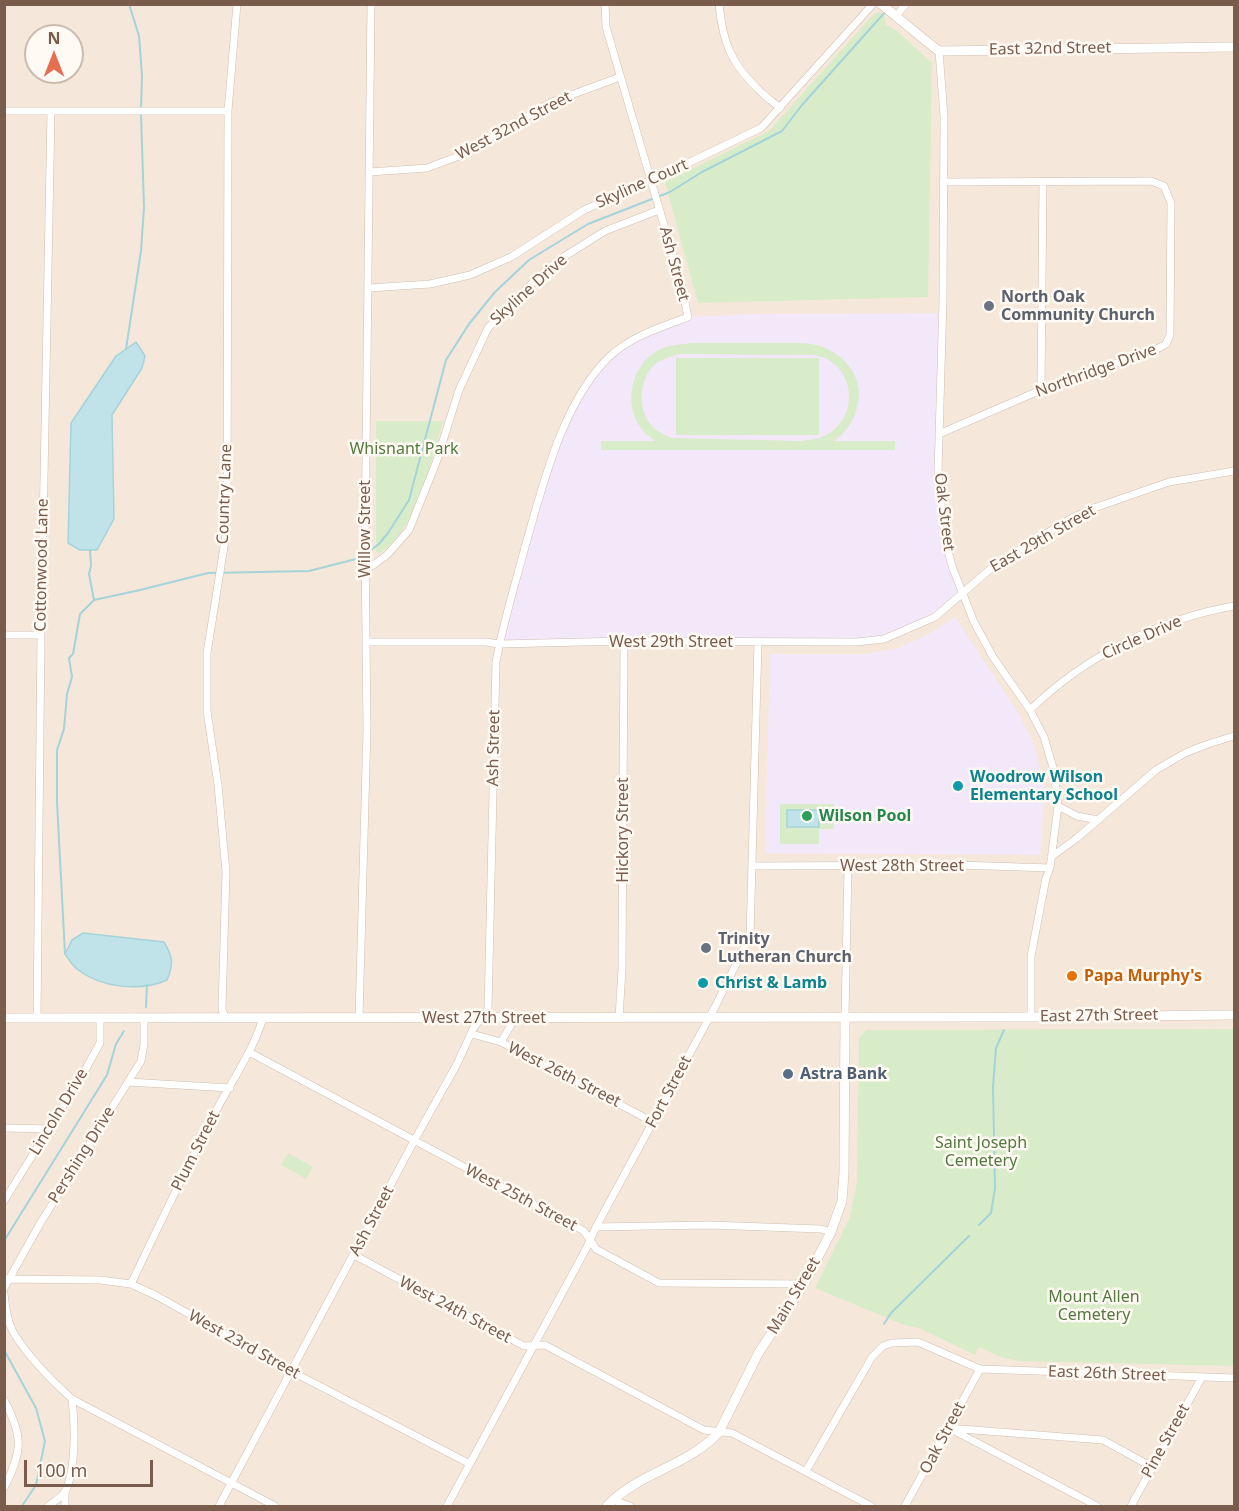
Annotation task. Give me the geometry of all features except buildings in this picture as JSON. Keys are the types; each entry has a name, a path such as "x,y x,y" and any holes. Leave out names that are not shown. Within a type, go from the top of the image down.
{"main road":[{"path":"881,4 939,51"},
{"name":"East 32nd Street","path":"939,51 1234,47"},
{"name":"East 27th Street","path":"963,1017 1234,1015"},
{"name":"Main Street","path":"610,1503 650,1476 710,1443 719,1432 759,1352 804,1284 831,1232 842,1202 844,1173 845,1017"},
{"name":"West 27th Street","path":"4,1018 963,1017"}],"street":[{"name":"Country Lane","path":"225,1018 222,1009 226,872 218,785 207,711 207,653 226,528 228,111 237,4"},
{"name":"Willow Street","path":"359,1018 366,729 365,546 371,4"},
{"name":"Ash Street","path":"219,1506 414,1141 458,1064 472,1034 472,1029 488,1009 495,667 502,630 538,502 569,414 610,356 645,333 688,317 681,283 606,27 605,4"},
{"path":"719,4 722,31 729,52 748,79 780,108"},
{"name":"Skyline Court","path":"369,288 430,284 470,274 511,257 584,210 651,181 761,128 873,4"},
{"path":"896,16 906,4"},
{"name":"Oak Street","path":"939,51 944,116 943,299 938,473 945,541 974,622 993,657 1030,710 1044,737 1054,771 1058,806 1050,868 1031,956 1031,1017"},
{"name":"West 32nd Street","path":"370,172 427,168 459,156 552,102 620,76"},
{"path":"4,111 228,111"},
{"name":"Cottonwood Lane","path":"37,1018 41,635 51,111"},
{"name":"Northridge Drive","path":"939,434 1041,390 1157,349 1166,344 1170,336 1171,203 1164,186 1152,181 943,182"},
{"path":"1041,390 1043,182"},
{"name":"Skyline Drive","path":"365,568 387,555 409,530 436,463 459,390 488,328 557,261 604,231 659,210"},
{"name":"East 29th Street","path":"962,593 995,565 1094,508 1169,482 1234,471"},
{"name":"West 29th Street","path":"366,642 486,642 499,644 624,641 856,642 884,639 935,617 962,593"},
{"name":"Circle Drive","path":"1030,710 1043,697 1101,654 1168,624 1234,606"},
{"path":"4,635 41,635"},
{"name":"Hickory Street","path":"619,1018 622,959 624,641"},
{"name":"Fort Street","path":"447,1506 716,1005 750,936 758,642"},
{"path":"1051,857 1077,838 1156,770 1185,753 1234,736"},
{"path":"1058,806 1077,816 1098,820"},
{"name":"West 28th Street","path":"753,866 1050,868"},
{"path":"845,1017 848,866"},
{"name":"Lincoln Drive","path":"4,1201 50,1129 100,1043 100,1018"},
{"name":"Pershing Drive","path":"4,1288 41,1222 141,1061 144,1044 144,1018"},
{"name":"Plum Street","path":"130,1284 149,1242 249,1052 263,1018"},
{"path":"501,1042 515,1018"},
{"name":"West 26th Street","path":"472,1034 501,1042 653,1122"},
{"name":"West 25th Street","path":"249,1052 584,1231 596,1249 659,1283 804,1284"},
{"path":"128,1082 230,1088"},
{"path":"4,1128 50,1129"},
{"path":"596,1227 709,1225 821,1229 831,1232"},
{"name":"West 24th Street","path":"354,1255 524,1346 545,1345 704,1430 732,1433 871,1506"},
{"name":"West 23rd Street","path":"7,1279 100,1280 130,1284 470,1464"},
{"path":"4,1294 7,1315 14,1334 48,1378 72,1399 275,1506"},
{"path":"806,1471 872,1357 883,1346 902,1341 918,1342 980,1370"},
{"name":"Oak Street","path":"905,1506 980,1370"},
{"name":"East 26th Street","path":"980,1370 1234,1378"},
{"name":"Pine Street","path":"1131,1506 1202,1377"},
{"path":"65,1506 65,1492 71,1472 74,1416 72,1399"},
{"path":"4,1400 19,1436 16,1465 4,1488"},
{"path":"948,1428 1103,1440 1152,1467"},
{"path":"948,1428 1097,1506"},
{"path":"48,1506 65,1492"},
{"path":"610,1503 630,1506"}],"shaded area":[{"path":"5,5 1234,5 1234,1506 5,1506"},
{"path":"943,313 938,473 945,541 962,593 935,617 884,639 499,644 544,482 569,414 610,356 627,344 688,317 756,314"},
{"path":"955,617 1017,711 1033,742 1045,789 1040,855 765,853 770,654 867,654 898,648 929,634"}],"green space":[{"path":"879,12 885,17 886,25 897,31 932,63 928,297 698,303 665,182 769,131 873,15"},
{"path":"691,343 798,343 829,349 853,371 859,394 857,409 852,421 845,432 834,441 895,441 895,450 601,450 601,441 655,441 644,432 633,412 631,401 635,379 639,369 655,352 670,346","holes":["680,354 814,355 827,359 837,366 848,386 849,397 843,419 836,428 821,437 803,441 672,438 654,428 644,412 642,395 645,379 654,365 670,357"]},
{"path":"676,358 819,358 819,435 676,435"},
{"name":"Whisnant Park","path":"376,421 443,421 421,494 413,512 392,543 379,554 376,551"},
{"name":"Wilson Pool","path":"780,804 834,804 834,829 819,829 819,844 780,844"},
{"name":"Saint Joseph Cemetery","path":"1234,1029 1234,1366 1020,1361 1000,1357 979,1347 975,1355 919,1328 904,1325 815,1288 850,1217 857,1182 859,1038 866,1030"},
{"path":"288,1153 313,1167 306,1179 281,1165"}],"water":[{"path":"136,342 145,356 142,368 112,415 114,519 97,550 80,550 68,543 71,423 116,356"},
{"path":"787,810 819,810 819,827 787,827"},
{"path":"83,933 164,942 172,960 167,980 133,987 109,984 87,975 75,967 65,954 72,940"}],"waterway":[{"path":"129,4 139,36 142,76 141,108"},
{"path":"368,552 388,533 409,500 446,360 469,324 495,292 529,260 588,224 670,192 702,172 782,131 802,105 886,11"},
{"path":"126,349 141,251 144,207 141,114"},
{"path":"90,550 89,574 94,600"},
{"path":"65,954 57,802 57,750 64,729 67,694 72,677 69,658 73,654 80,614 94,600 208,573 309,571 356,559 363,555"},
{"path":"146,1007 147,985"},
{"path":"979,1225 991,1213 995,1188 993,1087 996,1048 1004,1030"},
{"path":"4,1241 107,1075 116,1044 124,1031"},
{"path":"884,1324 891,1313 969,1236"},
{"path":"4,1350 36,1408 45,1441 36,1485 22,1506"}],"place":[{"name":"North Oak Community Church","path":"989,306"},
{"name":"Woodrow Wilson Elementary School","path":"958,786"},
{"name":"Wilson Pool","path":"807,816"},
{"name":"Trinity Lutheran Church","path":"706,948"},
{"name":"Papa Murphy's","path":"1072,976"},
{"name":"Christ & Lamb","path":"703,983"},
{"name":"Astra Bank","path":"788,1074"}],"park label":[{"name":"Mount Allen Cemetery","path":"1094,1306"}]}
